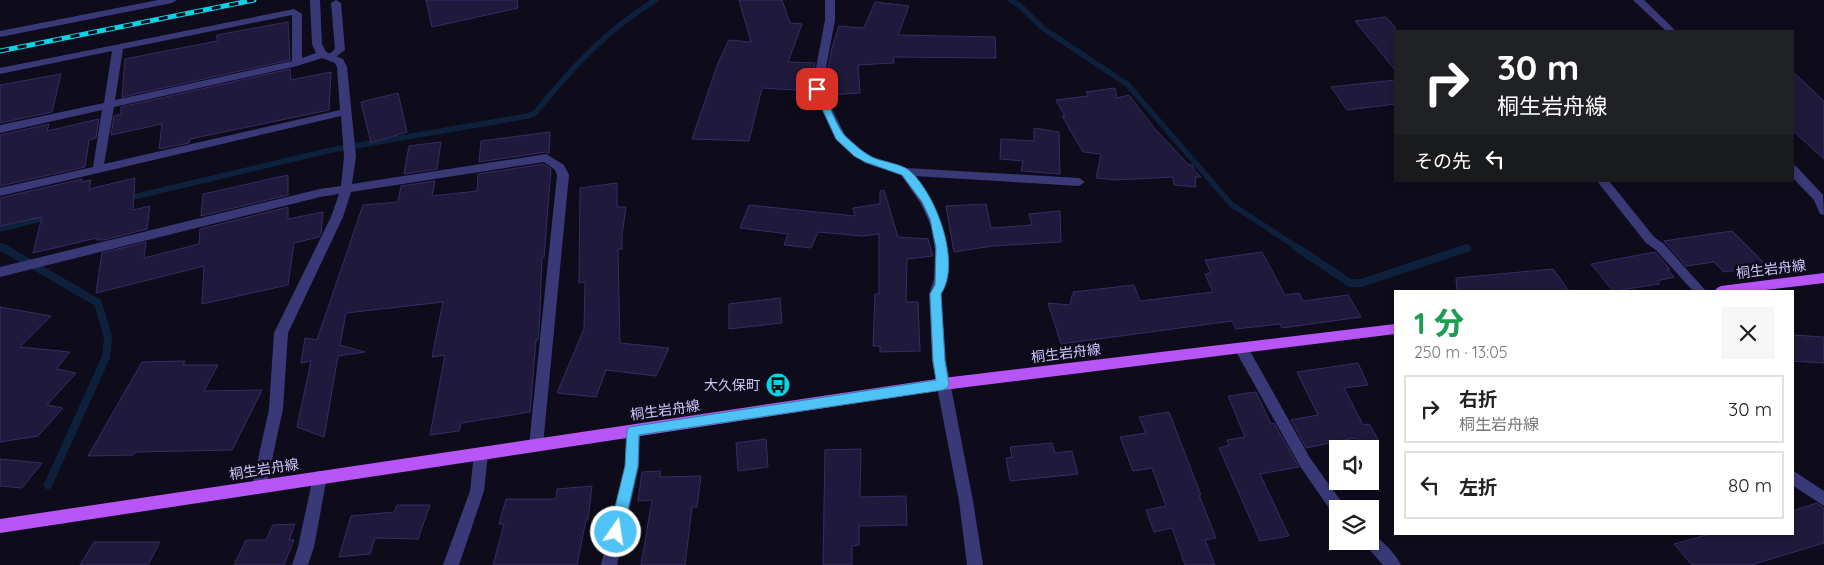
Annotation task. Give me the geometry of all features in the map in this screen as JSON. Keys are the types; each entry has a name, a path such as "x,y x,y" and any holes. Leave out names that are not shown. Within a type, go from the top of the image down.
{"main road":[{"name":"桐生岩舟線","path":"1731,290 1822,281"},
{"name":"桐生岩舟線","path":"0,526 943,384 1394,330"}],"street":[{"path":"0,34 172,0"},
{"path":"259,487 276,409 281,333 337,217 346,189 350,157 342,66 338,61 326,56 317,44 315,0"},
{"path":"830,0 830,20 817,89 840,137 858,154 869,160 905,172 1079,182"},
{"path":"1638,0 1670,30"},
{"path":"0,129 326,56 340,50 336,3"},
{"path":"0,71 294,12 297,14 297,63"},
{"path":"98,169 118,48"},
{"path":"0,192 345,112"},
{"path":"0,272 310,195 546,158 560,168 563,175 536,446"},
{"path":"1794,171 1818,198 1824,211"},
{"path":"905,172 927,201 935,219 942,248 941,286 935,294 939,361 966,502 975,565"},
{"path":"1603,182 1650,240 1660,247 1699,290"},
{"path":"1241,348 1305,462 1332,500"},
{"path":"609,565 632,466 633,431"},
{"path":"451,565 476,491 481,453"},
{"path":"300,565 306,547 320,477"},
{"path":"1794,477 1824,499"},
{"path":"1379,550 1393,565"}],"building":[{"path":"426,0 517,0 518,8 432,27"},
{"path":"739,0 782,0 790,23 802,24 788,62 815,63 811,91 762,88 749,141 692,139 718,63 729,40 751,42"},
{"path":"875,2 909,6 898,35 995,37 996,58 893,57 894,63 858,65 860,93 829,95 829,92 826,92 824,89 832,48 839,26 864,28"},
{"path":"1386,17 1395,27 1394,69 1355,21"},
{"path":"288,22 290,60 122,97 125,59 217,41 217,35"},
{"path":"290,69 291,80 331,72 329,110 190,139 189,143 159,149 162,124 111,135 114,116 121,114 121,107"},
{"path":"1794,73 1824,101 1824,159 1794,132"},
{"path":"61,74 52,112 0,123 0,85"},
{"path":"1394,80 1394,104 1347,110 1331,87"},
{"path":"1115,88 1117,98 1129,95 1155,129 1189,165 1193,165 1194,170 1201,177 1195,177 1196,187 1174,185 1173,177 1116,180 1096,178 1101,154 1083,152 1062,116 1065,116 1056,100 1088,96 1086,92"},
{"path":"398,93 407,132 371,143 361,102"},
{"path":"99,119 96,138 89,140 85,167 0,186 0,135 49,124 47,131"},
{"path":"1034,128 1059,132 1060,174 1021,171 1023,161 1000,159 1001,139 1034,141"},
{"path":"550,132 549,154 546,152 479,162 481,141"},
{"path":"441,142 437,169 404,174 409,146"},
{"path":"544,164 551,169 544,257 542,258 539,331 538,340 536,340 530,412 461,423 459,431 430,435 445,355 432,357 443,302 346,313 340,345 365,352 338,356 324,437 297,427 311,361 301,363 305,338 317,340 363,205 398,202 401,186 435,181 432,196 477,191 478,174"},
{"path":"288,175 288,195 201,216 203,194"},
{"path":"135,178 133,210 150,206 147,229 104,240 97,240 97,238 33,253 42,217 0,226 0,198 82,179 82,182 91,180 89,189"},
{"path":"617,183 617,207 626,207 622,249 618,249 620,343 669,348 656,376 606,370 596,397 557,393 584,329 585,282 579,283 580,188"},
{"path":"884,190 898,237 928,239 933,256 907,259 906,302 918,302 920,351 880,352 880,346 873,346 875,294 879,294 879,234 863,236 818,232 811,248 784,245 788,234 740,228 749,205 855,216 853,208 880,204 880,191"},
{"path":"986,204 991,228 1032,225 1029,214 1060,211 1061,242 992,246 954,252 946,206"},
{"path":"288,207 288,219 323,212 319,237 294,243 288,285 202,304 204,266 96,293 102,253 146,242 144,258 199,244 200,229"},
{"path":"1732,231 1767,266 1724,272 1714,262 1686,266 1664,241"},
{"path":"1262,252 1285,295 1299,293 1303,301 1348,295 1361,317 1282,328 1280,324 1236,329 1232,321 1061,344 1048,303 1070,305 1072,295 1074,295 1073,292 1134,285 1140,301 1213,292 1205,274 1211,273 1205,260"},
{"path":"1655,252 1670,269 1667,269 1674,277 1657,281 1660,284 1612,290 1591,264"},
{"path":"1553,269 1568,290 1457,290 1456,278"},
{"path":"780,298 782,323 729,329 729,304"},
{"path":"0,307 51,316 20,347 70,352 56,369 76,373 47,405 63,408 38,436 0,442"},
{"path":"1794,335 1824,337 1824,363 1794,361"},
{"path":"185,361 183,365 218,365 204,391 262,390 232,450 135,452 133,455 88,456 142,362"},
{"path":"1358,363 1368,385 1344,388 1363,425 1369,424 1378,440 1356,440 1355,438 1329,440 1329,443 1306,448 1291,420 1318,415 1297,372"},
{"path":"1256,392 1271,424 1274,423 1299,467 1260,474 1289,536 1260,541 1219,448 1229,445 1227,440 1245,437 1228,396"},
{"path":"1169,412 1216,538 1205,540 1215,565 1185,565 1172,528 1154,532 1146,510 1166,506 1152,468 1133,471 1120,437 1146,433 1139,417"},
{"path":"766,439 768,467 738,471 736,443"},
{"path":"1052,443 1055,453 1072,451 1078,474 1010,481 1006,458 1012,457 1010,447"},
{"path":"861,449 860,497 906,496 907,525 859,526 859,545 852,546 852,565 823,565 825,450"},
{"path":"0,459 42,463 22,488 0,486"},
{"path":"660,471 660,477 701,476 697,507 692,507 685,565 641,565 652,500 638,501 642,472"},
{"path":"592,486 588,520 586,520 577,565 493,565 504,524 499,524 506,499 556,499 557,489"},
{"path":"1817,503 1824,508 1824,543 1751,565 1692,565 1674,544 1706,535 1794,535 1794,510"},
{"path":"397,505 430,505 418,539 375,538 370,554 339,557 351,516 394,512"},
{"path":"295,524 289,540 294,540 284,565 234,565 246,540 266,540 273,525"},
{"path":"94,542 160,542 148,565 80,565"}],"waterway":[{"path":"125,199 331,150 528,116 535,113 590,51 621,24 656,0"},
{"path":"1011,0 1019,5 1044,29 1127,84 1231,204 1298,248"},
{"path":"0,229 49,217"},
{"path":"2,247 98,303 108,337 106,357 48,485"},
{"path":"1296,247 1350,283 1361,283 1467,248"}],"railway":[{"path":"0,51 254,0"}],"place":[{"name":"大久保町","path":"778,385"}],"route":[{"path":"616,532 632,466 633,431 943,384 939,361 935,294 941,286 942,248 935,219 927,201 905,172 869,160 847,145 834,126 817,89"}]}
